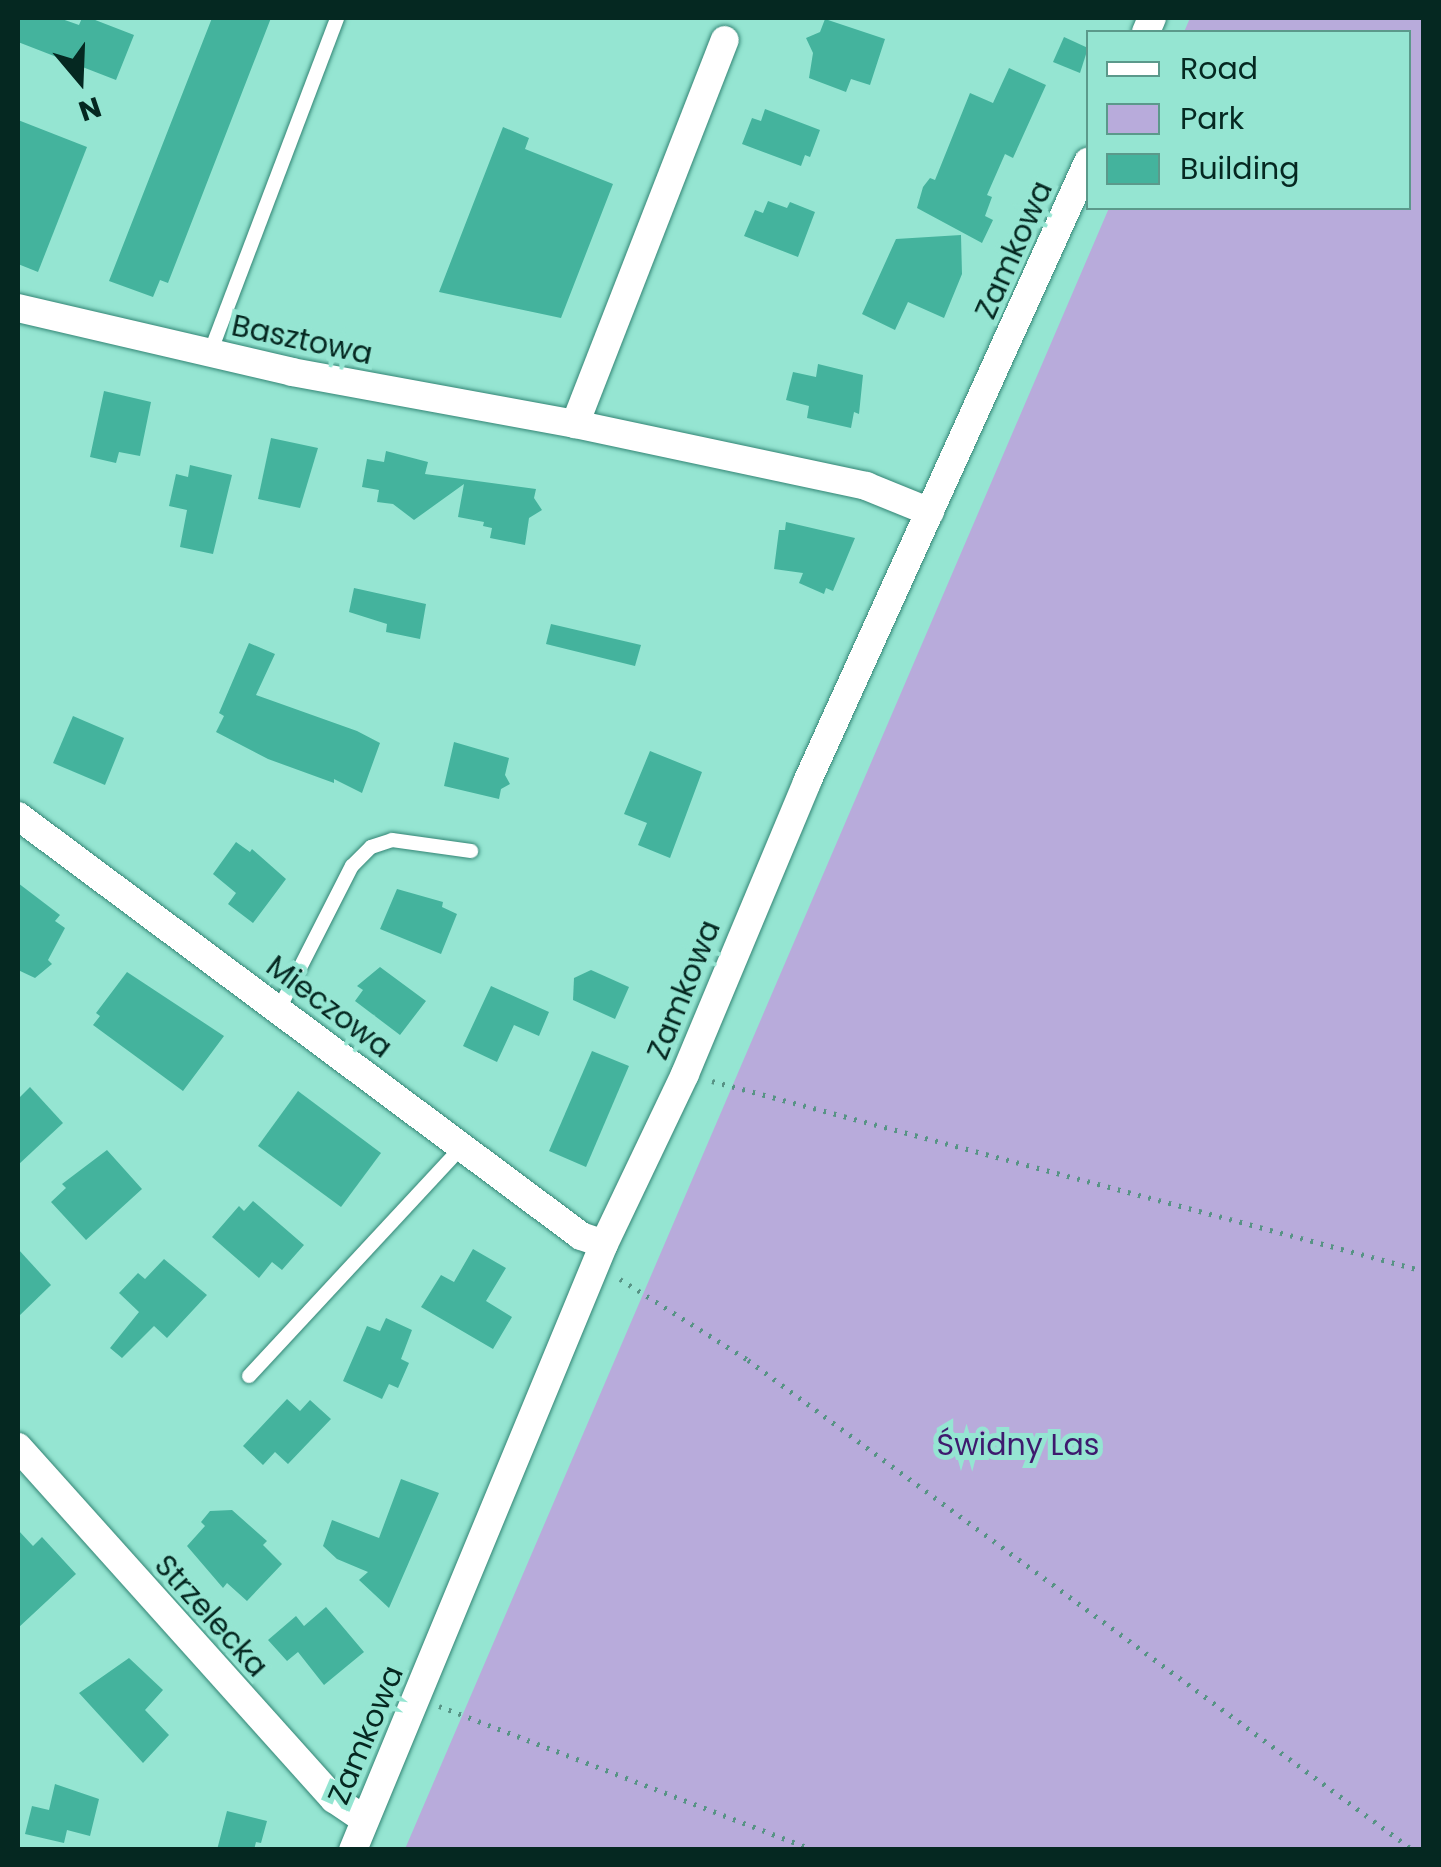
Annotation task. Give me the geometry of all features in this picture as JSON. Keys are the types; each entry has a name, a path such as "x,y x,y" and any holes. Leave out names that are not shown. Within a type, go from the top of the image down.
{"street":[{"path":"575,424 725,40"},
{"name":"Zamkowa","path":"353,1850 600,1254 685,1074 806,782 1086,166"},
{"name":"Basztowa","path":"18,308 444,403 575,424 866,486 930,512"},
{"name":"Mieczowa","path":"18,816 600,1254"},
{"name":"Strzelecka","path":"21,1457 334,1799 365,1820"}],"lane":[{"path":"210,353 337,18"},
{"path":"279,1009 352,866 371,847 392,840 471,851"},
{"path":"250,1376 462,1148"}],"path":[{"path":"685,1074 1424,1271"},
{"path":"600,1254 1413,1850"},
{"path":"416,1698 814,1850"}],"green space":[{"name":"Świdny Las","path":"1190,18 1423,18 1423,1849 405,1849 1108,210 1411,210 1411,30 1185,30"}],"building":[{"path":"18,18 59,18 79,25 82,18 90,18 134,35 116,80 18,42"},
{"path":"212,18 271,18 168,283 160,280 153,297 109,281"},
{"path":"825,19 885,39 870,85 851,79 846,92 809,78 813,53 806,38 820,32"},
{"path":"1064,37 1086,47 1080,73 1053,62"},
{"path":"1009,68 1046,85 1013,158 1005,154 987,195 992,197 985,216 993,220 982,243 917,208 923,187 930,178 935,180 970,93 993,103"},
{"path":"765,109 820,130 810,157 805,155 801,166 742,144 752,118 761,121"},
{"path":"18,120 87,147 38,272 18,264"},
{"path":"503,127 529,138 525,149 613,184 561,318 439,292"},
{"path":"768,201 787,208 790,202 815,212 798,257 744,236 755,210 763,213"},
{"path":"961,235 962,274 944,318 908,302 895,330 862,314 896,239"},
{"path":"818,364 863,375 859,414 854,412 851,428 807,418 809,406 786,400 793,372 816,377"},
{"path":"104,391 151,402 140,456 119,452 116,463 90,457"},
{"path":"271,438 318,448 300,508 258,499"},
{"path":"386,451 428,462 425,474 536,489 534,498 542,510 529,518 525,545 490,538 492,528 483,526 484,522 458,517 464,484 414,520 393,504 377,502 379,490 362,487 367,459 384,462"},
{"path":"190,465 232,475 213,554 180,547 187,510 169,506 176,474 188,477"},
{"path":"786,522 855,538 833,591 826,588 824,594 799,583 803,573 774,569 779,530 785,530"},
{"path":"354,588 426,604 420,639 386,632 387,624 349,612"},
{"path":"551,624 641,645 635,666 546,644"},
{"path":"249,643 275,654 256,695 380,743 362,793 334,779 334,783 268,759 216,732 224,716 219,713"},
{"path":"73,716 124,738 105,785 53,763"},
{"path":"454,742 509,758 505,775 510,784 501,789 499,799 444,786"},
{"path":"650,751 702,772 670,858 638,845 647,823 624,814"},
{"path":"236,842 250,852 252,849 286,879 253,923 228,904 236,893 213,874"},
{"path":"18,883 60,915 55,921 65,928 48,960 52,964 35,978 18,970"},
{"path":"397,889 443,902 442,907 457,914 441,954 380,929"},
{"path":"380,967 426,1001 400,1035 355,1001 363,990 357,986"},
{"path":"591,970 629,987 615,1019 573,1000 574,978"},
{"path":"127,972 224,1036 183,1091 93,1025 100,1016 96,1013"},
{"path":"491,986 549,1012 539,1036 514,1025 497,1062 463,1046"},
{"path":"592,1051 629,1066 586,1167 549,1151"},
{"path":"30,1087 63,1123 18,1165 18,1099"},
{"path":"298,1091 381,1153 341,1207 258,1146"},
{"path":"107,1150 142,1189 86,1240 51,1202 66,1188 62,1184"},
{"path":"253,1201 304,1245 282,1270 272,1262 259,1278 212,1237 239,1206 244,1211"},
{"path":"18,1249 51,1285 18,1317"},
{"path":"473,1249 506,1268 486,1301 512,1317 493,1349 421,1307 441,1275 454,1282"},
{"path":"164,1259 207,1295 167,1338 154,1326 122,1358 110,1348 139,1312 119,1293 138,1273 145,1279"},
{"path":"386,1318 412,1330 401,1359 409,1363 398,1388 389,1384 382,1399 343,1381 367,1326 380,1331"},
{"path":"287,1399 300,1411 310,1400 331,1419 288,1464 275,1452 263,1465 243,1446"},
{"path":"401,1479 439,1493 389,1608 359,1580 368,1572 337,1559 323,1546 332,1520 379,1538"},
{"path":"232,1510 267,1541 263,1545 282,1564 247,1601 227,1583 223,1588 187,1546 205,1526 201,1522 210,1511"},
{"path":"18,1530 33,1546 42,1537 76,1574 18,1628"},
{"path":"326,1607 364,1652 324,1685 298,1652 287,1661 268,1640 296,1616 304,1626"},
{"path":"129,1658 163,1690 145,1710 169,1735 143,1763 79,1693"},
{"path":"55,1784 99,1799 90,1836 67,1830 64,1843 25,1834 32,1806 49,1810"},
{"path":"227,1811 267,1821 261,1843 256,1842 254,1850 217,1850"}]}
